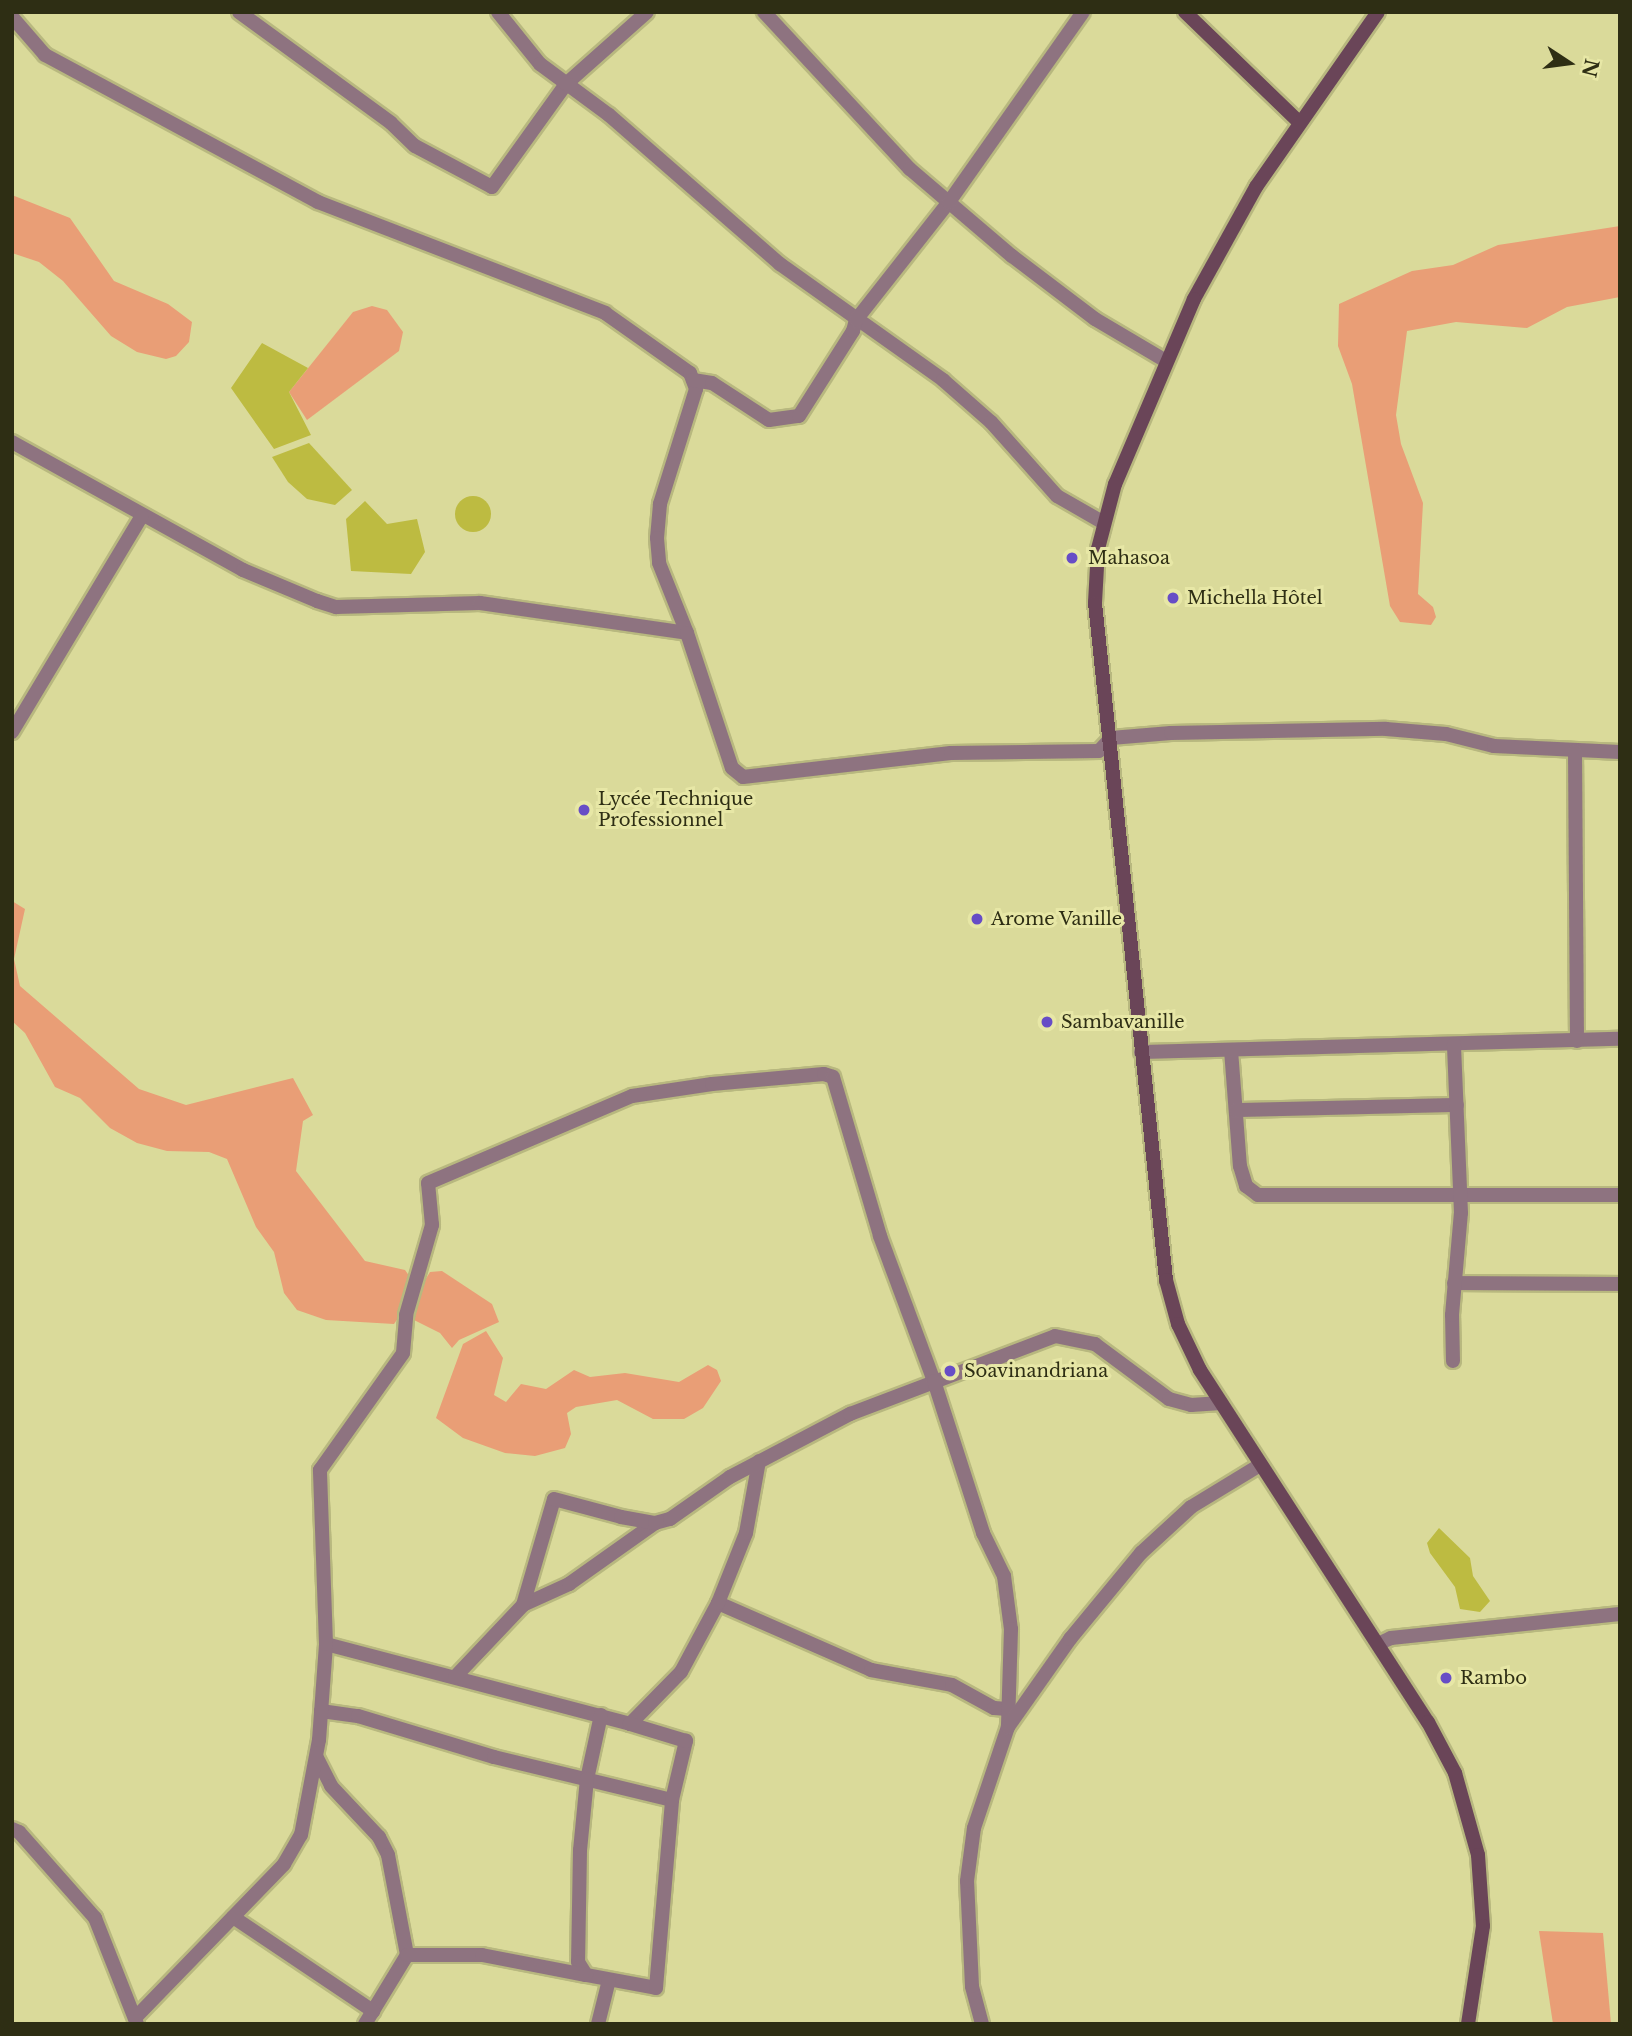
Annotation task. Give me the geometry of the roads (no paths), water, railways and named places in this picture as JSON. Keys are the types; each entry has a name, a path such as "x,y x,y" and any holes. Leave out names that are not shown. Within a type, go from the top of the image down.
{"main road":[{"path":"1185,12 1299,121"},
{"path":"1378,12 1299,121 1240,214 1166,361 1115,484 1104,523 1095,603 1166,1280 1178,1324 1221,1403 1378,1644 1450,1763 1472,1822 1483,1926 1468,2024"}],"street":[{"path":"239,12 391,123 415,146 492,187 566,84 647,12"},
{"path":"498,12 526,51 701,192 780,264 943,380 991,422 1057,496 1104,523"},
{"path":"764,12 910,169 948,202 1095,319 1166,361"},
{"path":"693,380 712,383 769,420 799,416 853,331 856,320 948,202 1083,12"},
{"path":"12,17 44,54 318,202 605,313 690,373 696,389 660,504 657,538 659,563 687,633 732,768 743,777 951,753 1099,751 1111,738 1386,729 1446,734 1494,746 1620,752"},
{"path":"12,442 243,570 337,607 480,603 687,633"},
{"path":"12,732 142,516"},
{"path":"1575,751 1577,1041"},
{"path":"1141,1052 1620,1039"},
{"path":"1453,1362 1454,1283 1461,1192 1454,1044"},
{"path":"1231,1049 1240,1166 1246,1186 1258,1195 1461,1192 1493,1197 1620,1195"},
{"path":"12,1829 19,1832 96,1918 136,2021 284,1864 300,1835 317,1758 327,1644 320,1470 403,1353 406,1315 432,1225 428,1183 632,1096 712,1084 824,1074 833,1077 880,1236 934,1381 983,1533 1004,1576 1011,1629 1008,1727"},
{"path":"1236,1110 1457,1105"},
{"path":"1454,1283 1620,1284"},
{"path":"523,1605 554,1499 655,1522 670,1519 759,1461 850,1413 1055,1336 1095,1344 1170,1399 1191,1405 1221,1403"},
{"path":"630,1724 681,1672 718,1604 746,1533 759,1461"},
{"path":"982,2024 972,1986 967,1881 974,1828 1008,1727 1070,1639 1141,1553 1191,1507 1260,1465"},
{"path":"455,1677 523,1605 569,1584 655,1522"},
{"path":"718,1604 871,1670 952,1685 994,1708 1008,1709"},
{"path":"1378,1644 1391,1638 1620,1614"},
{"path":"327,1644 600,1715 686,1741 672,1800 656,1988 482,1955 407,1955"},
{"path":"321,1711 358,1716 494,1757 672,1800"},
{"path":"586,1975 578,1962 576,1940 587,1779 600,1715"},
{"path":"233,1917 369,2017 407,1955 388,1855 379,1837 331,1786 317,1758"},
{"path":"598,2024 609,1980"}],"place":[{"name":"Mahasoa","path":"1072,558"},
{"name":"Michella Hôtel","path":"1173,598"},
{"name":"Lycée Technique Professionnel","path":"584,810"},
{"name":"Arome Vanille","path":"977,919"},
{"name":"Sambavanille","path":"1047,1022"},
{"name":"Soavinandriana","path":"950,1371"},
{"name":"Rambo","path":"1446,1678"}]}
